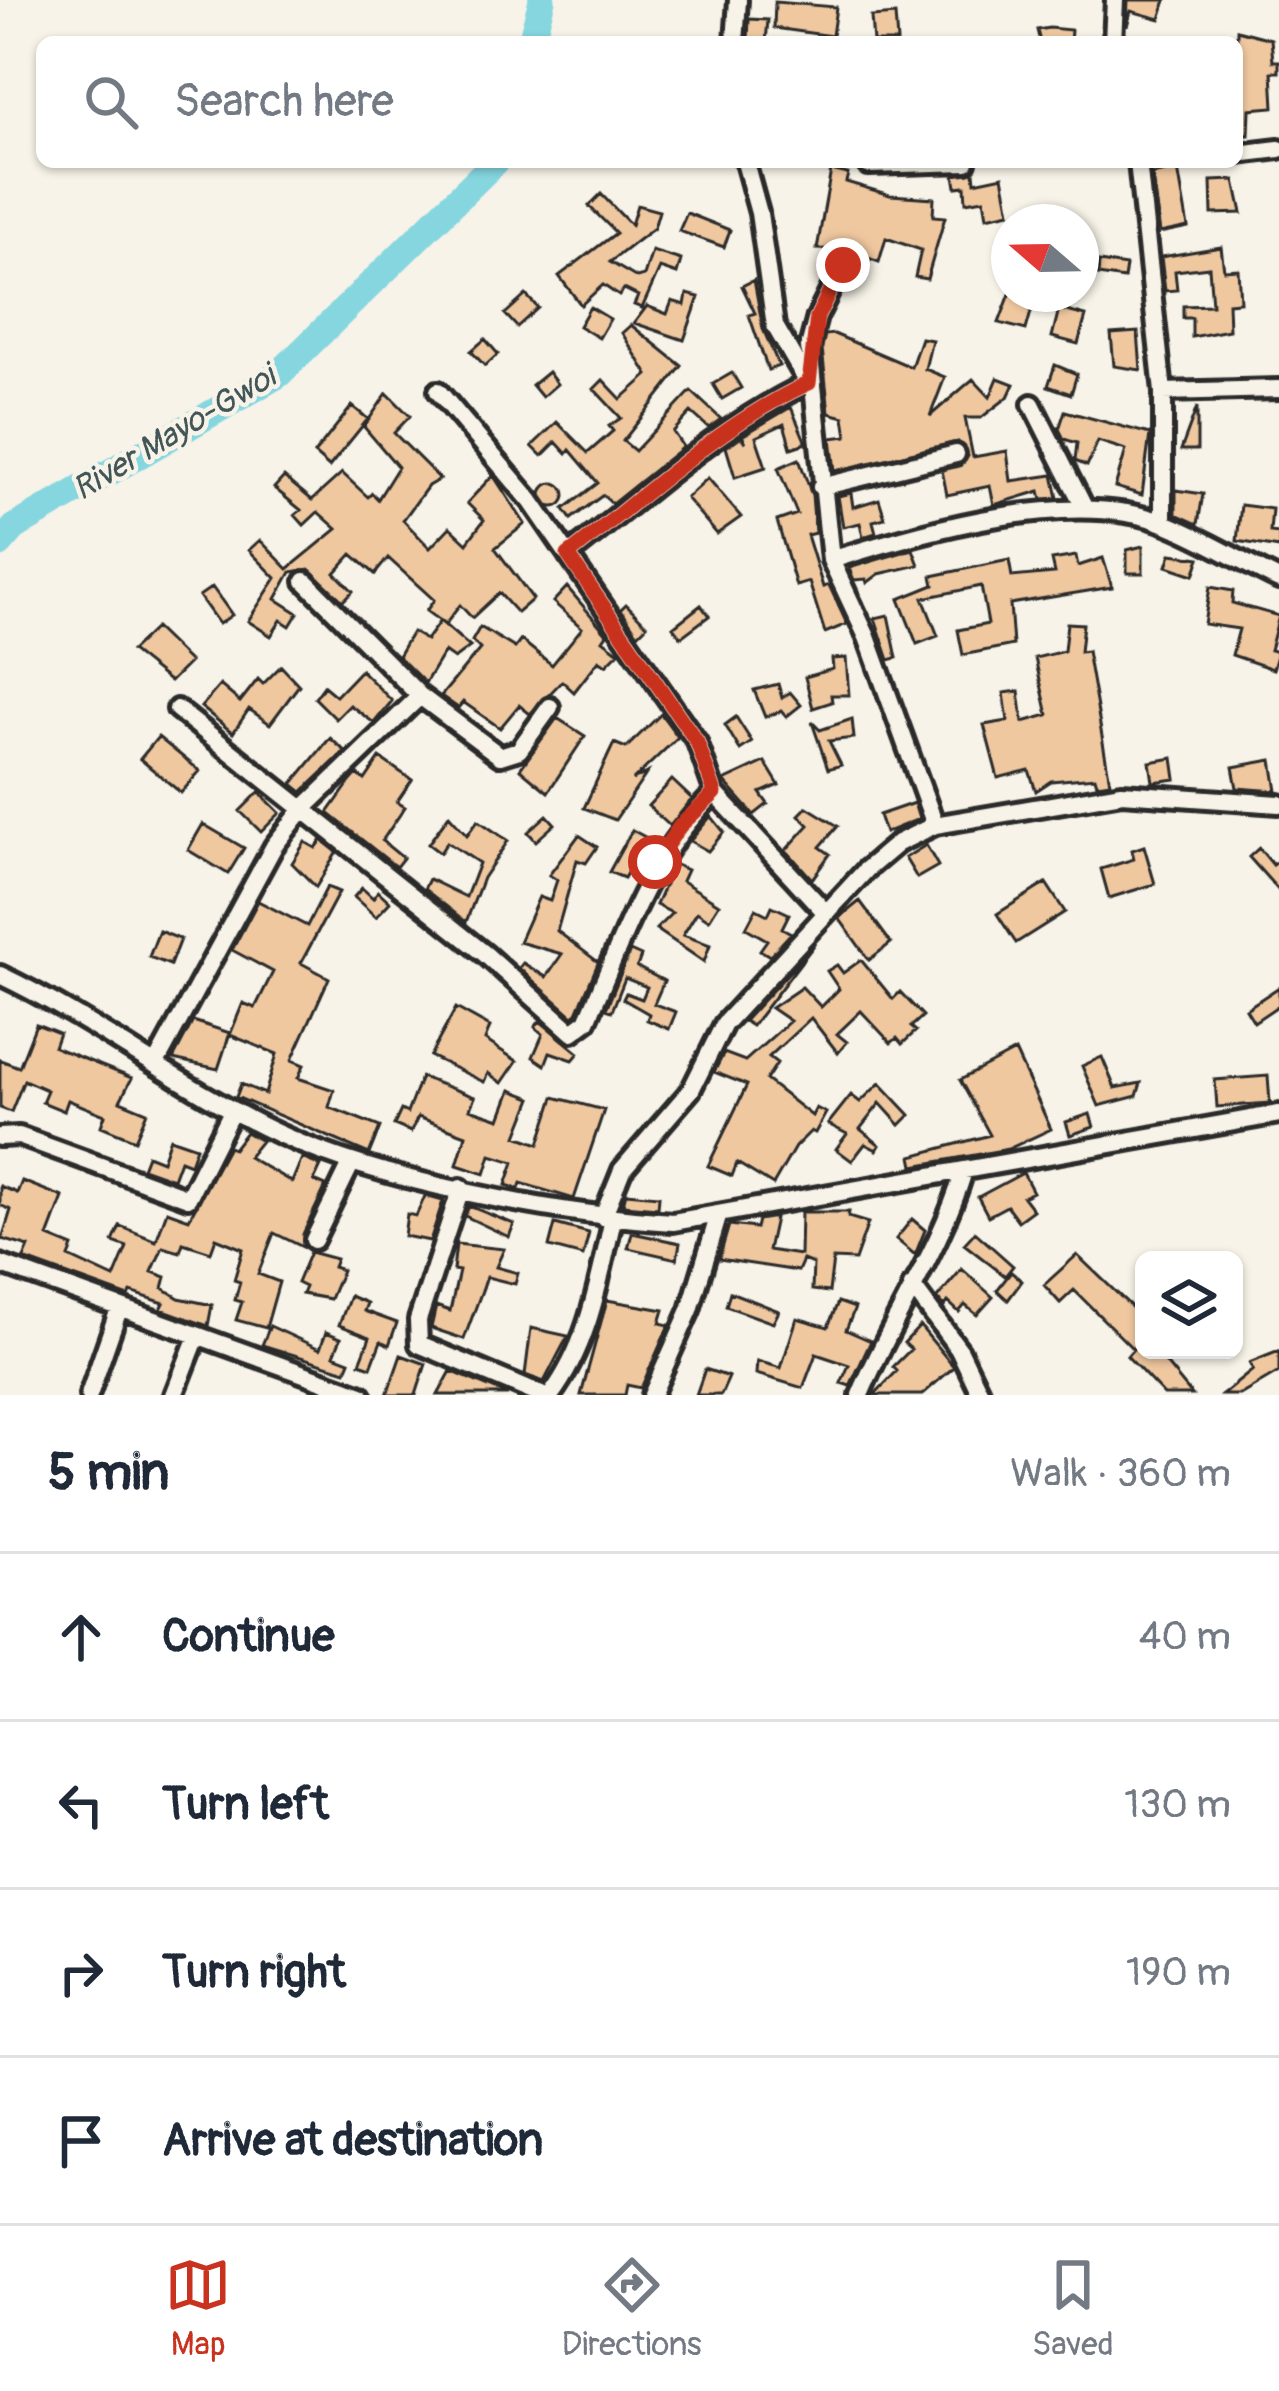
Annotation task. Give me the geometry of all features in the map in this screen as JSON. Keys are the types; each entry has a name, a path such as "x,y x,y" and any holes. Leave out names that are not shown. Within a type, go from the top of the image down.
{"street":[{"path":"736,36 738,0"},
{"path":"1113,36 1115,0"},
{"path":"1243,153 1279,148"},
{"path":"747,168 759,213 775,326 809,383"},
{"path":"1139,168 1162,392 1163,522"},
{"path":"843,265 817,317 809,383 832,560 867,637 935,825"},
{"path":"568,555 772,400 809,383"},
{"path":"1162,392 1279,388"},
{"path":"438,391 489,447 697,742 715,793 826,913"},
{"path":"1032,404 1084,507"},
{"path":"821,487 956,454"},
{"path":"832,560 903,538 1084,507 1163,522 1279,580"},
{"path":"305,581 420,696 500,756 520,750 550,707"},
{"path":"156,1063 241,899 303,808 420,696"},
{"path":"178,709 485,954 572,1032 587,1022 655,862 680,826 715,793"},
{"path":"551,1395 565,1376 590,1314 622,1170 691,1090 724,1024 898,843 935,825 1122,793 1279,804"},
{"path":"0,975 232,1111 352,1162 608,1218 673,1222 1279,1114"},
{"path":"0,1137 19,1136 188,1198 232,1111"},
{"path":"314,1240 352,1162"},
{"path":"860,1395 951,1213 964,1171"},
{"path":"461,1188 418,1320 419,1344 541,1395"},
{"path":"652,1395 715,1242 719,1214"},
{"path":"0,1264 197,1336 262,1354 362,1395"},
{"path":"912,1286 960,1351 980,1395"},
{"path":"89,1395 119,1309"},
{"path":"175,1395 197,1336"}],"building":[{"path":"1128,0 1166,0 1160,19 1131,11 1127,26"},
{"path":"775,2 836,7 832,36 774,28"},
{"path":"895,15 897,36 873,36 871,17"},
{"path":"749,19 768,20 767,36 748,36"},
{"path":"1037,30 1071,30 1070,36 1038,36"},
{"path":"1237,30 1271,39 1273,61 1279,61 1279,72 1272,72 1274,107 1250,109 1249,135 1243,135 1243,36 1237,36"},
{"path":"1178,169 1188,227 1160,233 1152,175"},
{"path":"831,170 848,174 846,182 890,195 934,198 933,216 945,217 927,279 915,277 921,250 886,238 879,262 846,250 817,249"},
{"path":"974,172 975,182 1003,176 1008,204 991,204 987,217 984,199 966,202 965,186 956,187 954,175"},
{"path":"1235,180 1242,213 1212,214 1211,181"},
{"path":"601,194 631,225 637,205 659,211 654,228 610,262 637,278 644,276 652,251 681,260 677,274 660,268 642,308 634,305 638,296 624,289 619,296 603,285 581,305 559,276 616,233 589,206"},
{"path":"687,213 730,230 724,247 679,231"},
{"path":"1221,247 1224,270 1238,269 1240,302 1228,303 1229,330 1192,337 1192,318 1183,318 1183,306 1212,305 1209,267 1175,271 1177,290 1165,291 1161,257"},
{"path":"1099,262 1126,266 1124,279 1099,275"},
{"path":"754,280 763,329 779,366 768,370 749,315 755,313 742,286"},
{"path":"687,294 699,297 684,340 634,323 647,306 667,314 672,301 685,305"},
{"path":"526,295 538,308 517,327 505,314"},
{"path":"590,307 610,319 599,338 579,326"},
{"path":"1003,312 1031,312 1026,330 999,323"},
{"path":"1058,312 1086,316 1078,344 1052,337"},
{"path":"631,325 682,366 623,441 635,451 691,391 721,419 709,428 691,412 673,432 683,447 612,504 603,495 571,519 564,509 598,483 570,450 567,454 556,442 542,456 532,446 557,422 588,453 613,431 609,426 621,418 594,389 603,380 621,399 648,375 622,333"},
{"path":"1138,332 1141,370 1114,366 1111,334"},
{"path":"834,334 911,367 921,338 932,340 925,369 945,377 930,416 973,379 990,397 998,378 1014,384 1008,397 981,418 965,418 973,457 1007,451 1011,481 1053,475 1058,498 1042,499 1040,491 994,505 990,486 947,495 942,470 960,466 968,456 958,442 835,471 831,438 847,436 844,417 829,413 822,348 825,335"},
{"path":"485,339 498,354 485,366 471,351"},
{"path":"1055,365 1077,374 1071,394 1048,386"},
{"path":"548,372 557,384 542,397 532,385"},
{"path":"732,373 741,388 722,399 713,384"},
{"path":"387,393 410,416 394,433 440,479 428,486 403,520 430,548 450,527 467,543 484,520 467,503 493,475 525,524 495,548 533,599 517,613 499,593 472,618 460,605 445,625 426,611 434,600 388,558 375,574 352,554 335,573 353,591 343,601 309,569 291,572 276,599 298,613 290,626 281,620 271,636 248,621 276,578 249,550 260,540 288,569 337,529 318,512 304,525 295,515 301,510 274,488 284,477 312,500 342,473 368,497 372,493 378,499 398,467 364,427"},
{"path":"352,406 368,419 329,467 314,454"},
{"path":"791,407 806,443 791,448 784,424 756,437 766,467 735,477 726,447 740,437 746,442 742,436"},
{"path":"1197,407 1197,450 1181,450"},
{"path":"1065,411 1150,434 1142,495 1115,487 1126,450 1098,441 1087,466 1075,461 1077,443 1064,439 1059,429"},
{"path":"799,459 812,495 815,533 807,535 823,587 829,585 847,624 825,633 809,582 796,586 777,521 797,514 778,468"},
{"path":"708,478 741,517 717,534 686,498"},
{"path":"553,483 562,486 562,504 553,507 544,504 541,495 544,486"},
{"path":"1176,490 1203,494 1198,524 1176,514"},
{"path":"851,493 853,507 879,499 885,518 873,521 876,533 863,537 860,523 843,527 838,496"},
{"path":"1241,505 1272,509 1270,532 1279,533 1279,548 1237,541"},
{"path":"1143,546 1143,573 1127,573 1127,550"},
{"path":"913,549 919,565 879,574 867,583 866,579 854,580 849,568"},
{"path":"1171,554 1200,558 1194,575 1167,566"},
{"path":"1076,556 1078,566 1103,558 1112,587 1010,604 1013,645 963,655 958,630 988,624 981,586 923,598 938,636 917,644 899,599 934,585 932,576 1009,560 1012,577 1055,573 1052,560"},
{"path":"212,587 232,615 219,624 199,596"},
{"path":"567,587 607,634 603,640 619,652 606,665 599,660 574,692 562,681 530,714 519,705 500,728 463,702 458,708 441,696 480,649 472,641 480,627 515,648 521,640 552,665 582,628 553,602"},
{"path":"1210,587 1233,591 1232,603 1279,616 1270,650 1278,652 1273,669 1232,655 1239,629 1204,624"},
{"path":"626,604 647,625 638,634 621,609"},
{"path":"701,605 709,616 681,637 673,627"},
{"path":"888,615 897,658 889,660 875,618"},
{"path":"440,621 470,647 454,659 444,652 425,683 398,656 412,632 426,640"},
{"path":"1067,623 1083,624 1080,652 1087,651 1110,782 1097,784 1095,777 1051,781 1036,791 1029,770 998,778 984,725 1008,721 1004,693 1019,691 1023,722 1048,715 1035,658 1064,651"},
{"path":"155,628 190,662 170,682 131,651"},
{"path":"846,658 849,695 831,695 832,702 813,708 805,677 833,669 832,659"},
{"path":"281,666 299,685 270,724 249,709 233,733 201,707 220,685 240,702 258,679 263,684"},
{"path":"361,670 392,701 374,723 350,705 336,719 315,698 324,686 336,696"},
{"path":"778,684 782,698 790,692 801,705 786,717 781,711 765,717 754,690"},
{"path":"661,714 678,737 633,780 647,773 615,820 584,808 614,743 626,748"},
{"path":"736,717 752,742 740,750 725,725"},
{"path":"557,718 585,736 548,792 520,769"},
{"path":"852,719 854,738 829,741 841,765 828,769 812,722 820,730"},
{"path":"158,737 200,771 181,793 140,759"},
{"path":"330,738 345,751 302,792 292,784"},
{"path":"380,758 412,780 397,802 405,807 382,841 403,858 396,867 328,813 357,774 365,780"},
{"path":"1173,758 1176,779 1153,782 1150,762"},
{"path":"1272,760 1277,791 1237,788 1233,767"},
{"path":"765,762 779,785 760,793 768,804 754,815 724,781"},
{"path":"672,780 692,799 670,826 648,806"},
{"path":"259,792 280,813 261,832 240,811"},
{"path":"914,803 919,819 885,833 879,815"},
{"path":"807,807 838,826 820,847 830,854 812,879 786,850 809,825 799,815"},
{"path":"449,815 467,835 478,820 508,841 483,878 466,922 424,889 429,879 466,897 479,863 447,842 440,853 428,844"},
{"path":"547,815 555,824 536,841 528,832"},
{"path":"711,816 724,832 708,851 690,841"},
{"path":"203,824 244,848 228,874 188,850"},
{"path":"632,830 647,838 624,878 609,872"},
{"path":"579,835 597,847 586,863 577,860 557,931 598,962 606,944 577,1013 573,1016 519,968 523,963 546,977 562,954 519,942 539,897 550,901 557,880 549,875"},
{"path":"322,840 337,852 316,887 292,863 305,842 316,848"},
{"path":"926,845 938,866 917,878 905,858"},
{"path":"1144,846 1155,884 1109,898 1101,869 1134,859 1132,850"},
{"path":"1259,848 1273,865 1279,859 1279,891 1249,857"},
{"path":"674,864 687,870 682,881 719,904 709,920 697,912 683,935 710,945 704,962 656,929 672,913 656,905"},
{"path":"1046,883 1065,912 1016,943 997,914"},
{"path":"327,887 339,892 301,963 329,978 292,1060 304,1065 298,1078 334,1090 329,1107 380,1127 369,1154 236,1097 241,1084 265,1094 277,1054 230,1035 243,1003 255,1008 273,972 232,950 258,901 307,926"},
{"path":"362,888 373,898 378,891 390,902 376,917 354,897"},
{"path":"860,901 891,943 869,960 839,918"},
{"path":"772,906 789,914 782,928 791,933 770,956 760,950 767,940 746,928 756,909 768,915"},
{"path":"159,931 180,939 170,965 149,957"},
{"path":"814,945 752,1026 744,1021"},
{"path":"630,951 641,956 637,967 664,981 654,1004 676,1012 669,1029 647,1020 649,1014 623,999 626,993 642,999 647,987 625,978 612,1011 606,1009"},
{"path":"861,960 893,999 900,992 923,1016 911,1027 916,1031 902,1044 897,1038 891,1043 861,1011 837,1034 847,1042 838,1053 811,1018 769,1057 777,1063 766,1080 812,1116 816,1108 826,1113 815,1133 811,1131 795,1147 773,1185 737,1163 732,1176 708,1166 747,1085 714,1072 724,1053 745,1061 790,1021 771,1008 802,987 821,1007 839,989 827,971 837,965 843,973"},
{"path":"1279,987 1279,1005 1254,1022 1246,1009"},
{"path":"456,1008 490,1027 485,1040 517,1061 502,1083 488,1073 484,1082 430,1056"},
{"path":"193,1021 230,1033 218,1069 173,1059"},
{"path":"540,1021 579,1053 573,1060 550,1052 545,1065 533,1057 543,1034 535,1027"},
{"path":"36,1024 59,1033 54,1047 132,1078 120,1101 147,1112 135,1140 101,1126 105,1115 68,1100 64,1111 42,1102 47,1090 24,1080 11,1112 0,1108 0,1060 19,1067"},
{"path":"1015,1051 1051,1129 1008,1149 914,1166 912,1156 990,1135 960,1080"},
{"path":"1102,1057 1115,1088 1141,1083 1137,1096 1099,1106 1082,1066"},
{"path":"1268,1076 1270,1103 1217,1107 1215,1080"},
{"path":"421,1077 475,1097 470,1109 500,1119 511,1090 532,1098 517,1136 539,1144 554,1097 604,1110 574,1199 521,1183 519,1189 506,1185 514,1162 491,1155 485,1174 457,1165 466,1135 418,1117 411,1132 394,1125 401,1110 407,1113"},
{"path":"880,1083 910,1115 900,1125 880,1103 860,1129 880,1145 877,1150 865,1144 852,1161 836,1149 847,1134 828,1124 851,1095 860,1102"},
{"path":"1090,1114 1094,1127 1070,1135 1066,1122"},
{"path":"246,1132 261,1141 248,1157 292,1182 302,1158 321,1166 314,1181 326,1186 303,1234 303,1247 274,1233 258,1274 279,1282 266,1328 236,1320 242,1302 235,1300 240,1282 234,1280 243,1249 216,1238 211,1252 183,1243 180,1252 163,1247 152,1272 166,1277 163,1288 179,1298 212,1305 208,1326 161,1309 164,1303 131,1292 129,1297 24,1259 29,1247 2,1239 11,1210 0,1205 0,1186 17,1193 22,1181 63,1197 48,1237 73,1247 69,1257 114,1278 127,1247 113,1242 120,1226 156,1241 167,1211 189,1219 228,1147 233,1149"},
{"path":"170,1138 196,1147 190,1164 180,1160 173,1179 142,1168 147,1155 162,1161"},
{"path":"1023,1173 1033,1192 1023,1197 1033,1210 1018,1221 1007,1206 988,1216 978,1197"},
{"path":"626,1193 659,1196 658,1208 623,1205"},
{"path":"425,1196 443,1201 430,1241 404,1236 407,1214 416,1216"},
{"path":"469,1206 514,1224 509,1237 465,1216"},
{"path":"801,1212 849,1212 848,1217 868,1223 855,1260 833,1259 829,1292 812,1290 813,1264 803,1260 798,1271 719,1259 729,1225 756,1228 758,1220 770,1218 775,1218 768,1250 800,1255"},
{"path":"912,1219 925,1230 915,1255 896,1239"},
{"path":"555,1224 589,1233 583,1256 549,1247"},
{"path":"975,1232 1013,1266 1005,1276 964,1244"},
{"path":"632,1233 680,1243 677,1259 628,1248"},
{"path":"456,1244 504,1249 496,1267 518,1273 515,1284 487,1277 464,1339 431,1328 436,1306 450,1311 459,1271 453,1270"},
{"path":"310,1252 336,1259 333,1267 342,1270 330,1299 302,1294 305,1287 297,1283"},
{"path":"1077,1255 1135,1310 1135,1359 1162,1359 1192,1395 1164,1395 1127,1356 1133,1349 1074,1290 1060,1303 1044,1285"},
{"path":"962,1269 993,1297 977,1315 965,1305 959,1312 948,1302 944,1307 937,1298"},
{"path":"1011,1272 1022,1281 1008,1300 997,1290"},
{"path":"730,1292 779,1311 773,1323 726,1306"},
{"path":"350,1296 367,1303 364,1311 397,1323 389,1345 381,1341 371,1367 360,1363 370,1337 339,1325"},
{"path":"607,1300 664,1310 660,1323 669,1325 641,1388 627,1385 625,1395 581,1395"},
{"path":"838,1302 855,1308 846,1330 871,1341 850,1386 841,1383 849,1365 816,1354 803,1388 756,1374 757,1361 781,1368 797,1318 828,1327"},
{"path":"270,1326 320,1349 326,1332 341,1338 334,1355 350,1361 346,1371 262,1345"},
{"path":"920,1326 954,1367 922,1395 874,1395 897,1371 893,1367 911,1349 904,1343"},
{"path":"531,1328 568,1336 544,1382 525,1375"},
{"path":"1279,1351 1279,1372 1240,1395 1222,1395 1253,1370 1249,1363"},
{"path":"401,1355 426,1364 416,1395 387,1395"},
{"path":"705,1369 729,1377 721,1395 696,1395"},
{"path":"451,1371 508,1395 438,1395"}],"waterway":[{"name":"River Mayo-Gwoi","path":"533,36 542,0"},
{"name":"River Mayo-Gwoi","path":"0,544 15,527 278,375 489,168"}],"route":[{"path":"655,862 680,826 715,793 697,742 568,555 772,400 809,383 809,347 817,317 843,265"}]}
